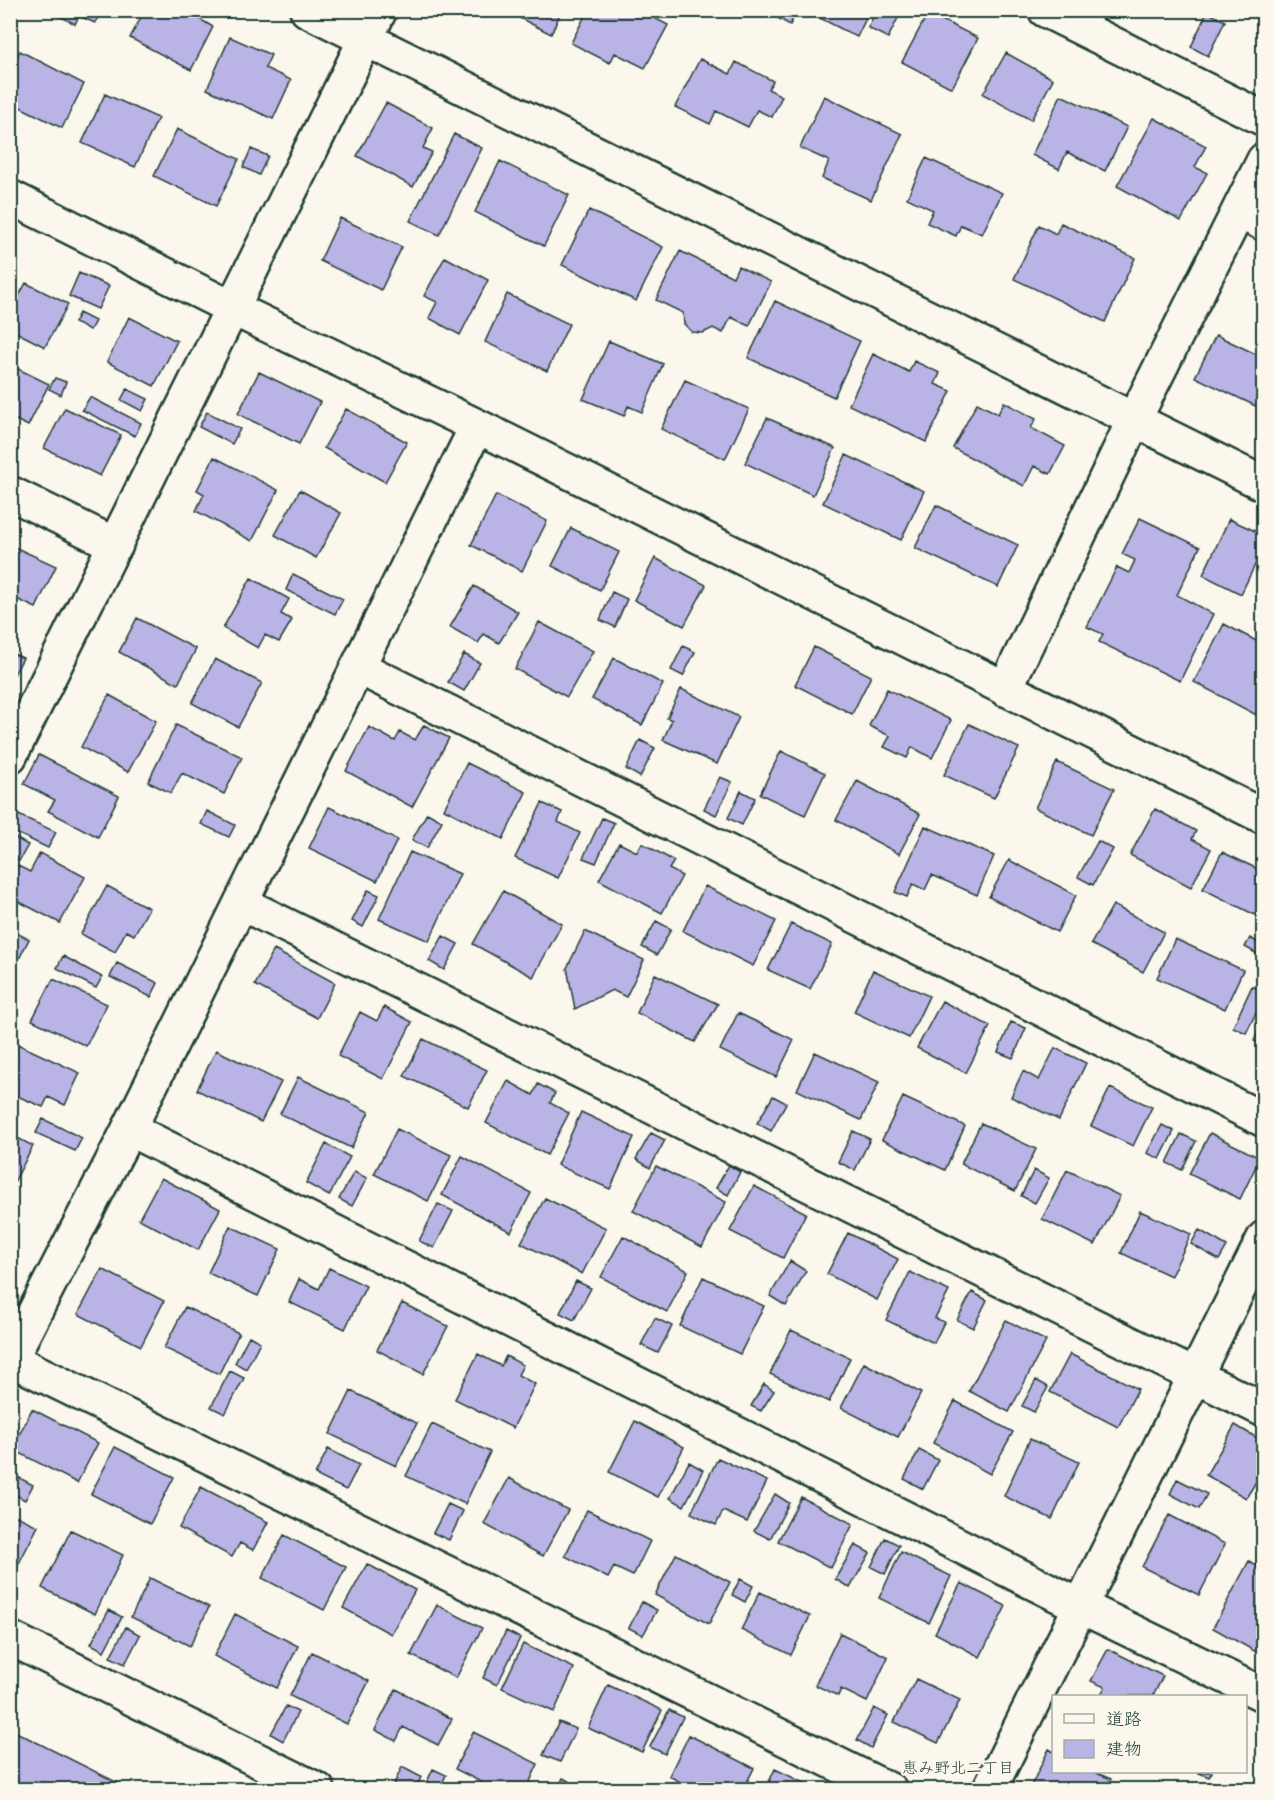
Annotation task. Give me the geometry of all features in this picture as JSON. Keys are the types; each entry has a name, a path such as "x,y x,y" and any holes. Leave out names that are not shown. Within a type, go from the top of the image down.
{"street":[{"path":"307,10 1263,484"},
{"path":"10,756 380,10"},
{"path":"1045,10 1263,119"},
{"path":"1005,689 1134,420 1250,222 1263,160"},
{"path":"10,197 232,308 477,426 1263,817"},
{"path":"477,426 129,1129 11,1359 890,1790"},
{"path":"10,493 116,545"},
{"path":"358,667 1263,1120"},
{"path":"241,903 1263,1410"},
{"path":"129,1129 1080,1606 1263,1695"},
{"path":"989,1790 1263,1238"},
{"path":"10,1638 318,1790"}],"building":[{"path":"48,10 102,10 95,23 79,16 75,24"},
{"path":"145,10 185,10 213,27 191,70 130,38"},
{"path":"504,10 562,10 551,34"},
{"path":"588,10 639,10 668,25 645,68 615,53 610,63 571,43"},
{"path":"763,10 797,10 790,25"},
{"path":"811,10 870,10 857,37 810,13"},
{"path":"876,10 902,10 888,38 868,28"},
{"path":"1250,10 1264,10 1264,17"},
{"path":"1207,12 1225,21 1208,56 1191,47"},
{"path":"928,13 978,38 952,88 902,62"},
{"path":"230,37 271,55 265,68 291,80 273,119 207,89"},
{"path":"20,51 84,84 62,128 10,102 10,69"},
{"path":"1006,53 1053,79 1031,120 983,94"},
{"path":"700,59 730,74 736,62 773,81 768,89 782,96 772,117 757,110 748,127 716,111 710,124 675,107"},
{"path":"105,94 158,118 135,167 82,143"},
{"path":"1061,95 1127,127 1105,171 1067,152 1059,169 1032,155"},
{"path":"824,96 902,134 871,200 822,178 829,161 800,148"},
{"path":"386,103 433,128 423,148 432,152 413,187 357,156"},
{"path":"1154,118 1206,146 1195,167 1207,173 1181,221 1117,186"},
{"path":"177,129 239,159 216,206 154,176"},
{"path":"454,134 482,148 439,235 410,221"},
{"path":"251,149 268,156 259,175 243,167"},
{"path":"926,158 1002,193 982,234 961,225 956,236 927,223 933,210 907,198"},
{"path":"500,161 569,195 544,246 475,212"},
{"path":"589,210 663,247 636,301 562,265"},
{"path":"340,218 402,247 381,290 320,261"},
{"path":"1061,223 1135,258 1105,322 1014,279 1039,225 1056,234"},
{"path":"680,251 733,277 738,266 771,282 749,326 731,317 723,333 713,328 703,333 692,332 684,324 683,313 656,300"},
{"path":"445,257 488,280 460,335 429,318 437,302 424,296"},
{"path":"79,273 109,286 98,309 69,296"},
{"path":"26,283 68,304 45,347 10,329 10,312"},
{"path":"507,294 569,324 547,371 485,342"},
{"path":"775,301 860,341 834,397 748,358"},
{"path":"79,313 95,321 90,330 74,323"},
{"path":"129,317 177,341 154,386 107,362"},
{"path":"1216,335 1264,358 1264,410 1195,377"},
{"path":"609,341 663,364 642,412 628,406 624,416 583,399"},
{"path":"873,354 909,372 914,361 940,373 935,384 951,391 926,442 849,405"},
{"path":"10,365 49,384 28,426 10,417"},
{"path":"259,372 320,402 299,444 238,414"},
{"path":"55,378 66,382 61,395 49,389"},
{"path":"685,380 749,409 725,459 661,429"},
{"path":"127,389 148,399 142,411 121,400"},
{"path":"90,397 141,423 135,436 82,410"},
{"path":"1004,402 1036,419 1031,428 1065,446 1050,474 1034,466 1024,486 953,448 977,403 998,414"},
{"path":"65,408 121,435 100,476 44,448"},
{"path":"346,409 407,442 385,482 324,448"},
{"path":"207,412 240,429 232,444 199,427"},
{"path":"767,418 835,448 813,495 745,463"},
{"path":"846,455 924,491 901,540 823,503"},
{"path":"214,457 278,490 252,541 196,511 204,494 197,490"},
{"path":"300,490 341,513 316,558 275,535"},
{"path":"496,495 547,521 522,571 471,545"},
{"path":"936,505 1018,545 998,587 915,548"},
{"path":"1140,518 1200,547 1177,595 1213,614 1180,681 1099,642 1103,634 1087,627 1117,567 1129,573 1135,560 1122,554"},
{"path":"1229,519 1264,535 1264,546 1241,594 1203,575"},
{"path":"571,528 619,552 600,590 552,566"},
{"path":"10,545 56,566 36,608 10,596"},
{"path":"655,558 706,585 684,626 634,600"},
{"path":"293,574 343,599 335,614 286,590"},
{"path":"251,578 289,599 281,614 292,620 279,642 265,635 258,648 223,628"},
{"path":"474,586 518,612 499,643 484,634 478,643 450,627"},
{"path":"612,592 627,599 615,627 600,620"},
{"path":"137,618 196,649 178,684 119,652"},
{"path":"539,622 593,651 567,697 515,669"},
{"path":"1224,624 1264,645 1264,719 1194,682"},
{"path":"683,646 695,652 683,676 671,670"},
{"path":"814,647 871,676 852,714 795,685"},
{"path":"10,652 23,658 10,682"},
{"path":"464,654 480,663 464,691 448,682"},
{"path":"614,658 663,684 642,725 592,699"},
{"path":"215,659 262,683 238,727 192,703"},
{"path":"681,689 739,717 717,764 663,740 672,720 667,718"},
{"path":"887,689 951,720 932,758 912,747 907,758 884,747 890,736 869,726"},
{"path":"109,695 156,721 128,772 81,747"},
{"path":"969,724 1019,748 994,798 944,775"},
{"path":"176,725 242,757 224,794 182,773 171,793 148,782"},
{"path":"424,725 449,738 412,807 346,771 369,727 395,741 400,732 415,740"},
{"path":"640,740 655,748 640,777 626,769"},
{"path":"781,751 825,773 805,815 760,794"},
{"path":"39,755 119,796 98,837 48,811 55,800 24,784"},
{"path":"1057,762 1114,789 1091,835 1035,808"},
{"path":"467,763 526,792 503,839 444,809"},
{"path":"720,777 732,782 716,815 704,809"},
{"path":"857,781 920,814 899,854 836,820"},
{"path":"741,791 755,798 742,825 728,818"},
{"path":"542,803 562,812 558,822 580,833 558,878 515,858"},
{"path":"329,807 397,840 377,881 309,848"},
{"path":"1155,809 1196,831 1192,839 1211,849 1191,887 1130,855"},
{"path":"207,811 235,825 229,837 201,824"},
{"path":"12,812 56,832 48,848 10,830"},
{"path":"427,813 442,821 427,848 412,840"},
{"path":"602,818 614,823 596,863 583,858"},
{"path":"925,826 994,856 977,895 932,875 925,890 913,884 907,897 895,892"},
{"path":"10,835 28,845 19,861 10,856"},
{"path":"1098,841 1113,849 1093,885 1078,877"},
{"path":"619,843 637,852 642,843 674,861 669,869 682,876 662,913 599,880"},
{"path":"410,852 460,874 429,941 379,919"},
{"path":"1222,852 1264,872 1264,903 1257,916 1203,889"},
{"path":"40,853 85,877 60,923 10,897 10,862 30,872"},
{"path":"1009,860 1076,895 1057,932 989,897"},
{"path":"107,886 149,908 134,935 126,931 115,952 81,934"},
{"path":"705,886 776,921 753,966 683,931"},
{"path":"368,890 379,895 363,927 352,921"},
{"path":"503,891 562,924 533,977 473,944"},
{"path":"1113,905 1164,932 1143,972 1091,944"},
{"path":"656,921 671,929 657,955 642,947"},
{"path":"791,924 832,944 810,989 768,970"},
{"path":"10,930 29,939 10,977"},
{"path":"585,931 644,960 626,997 612,990 575,1009 567,968"},
{"path":"443,936 458,944 444,970 429,961"},
{"path":"1250,938 1264,946 1259,955 1245,947"},
{"path":"1175,939 1243,970 1225,1009 1157,978"},
{"path":"274,950 335,983 317,1018 255,985"},
{"path":"63,956 102,977 96,988 57,968"},
{"path":"117,963 158,983 151,997 110,977"},
{"path":"873,970 929,996 909,1038 854,1012"},
{"path":"655,974 718,1004 695,1042 637,1013"},
{"path":"53,979 107,1004 86,1046 32,1020"},
{"path":"1252,986 1264,992 1264,997 1246,1033 1233,1027"},
{"path":"942,1001 990,1026 966,1073 917,1048"},
{"path":"384,1007 412,1022 383,1079 338,1056 360,1012 377,1021"},
{"path":"738,1013 794,1040 776,1077 720,1050"},
{"path":"1264,1021 1264,1046 1254,1041"},
{"path":"1011,1022 1026,1028 1013,1058 998,1052"},
{"path":"423,1039 487,1070 468,1107 404,1076"},
{"path":"13,1042 80,1073 65,1105 48,1097 43,1107 10,1093 10,1048"},
{"path":"1055,1048 1086,1063 1059,1120 1011,1097 1023,1071 1039,1080"},
{"path":"216,1050 281,1082 261,1122 197,1090"},
{"path":"815,1052 879,1082 861,1120 797,1090"},
{"path":"298,1077 369,1112 351,1148 280,1114"},
{"path":"508,1081 533,1095 538,1084 555,1093 550,1103 569,1113 547,1155 486,1123"},
{"path":"1110,1088 1152,1107 1133,1146 1091,1126"},
{"path":"773,1096 786,1103 771,1131 757,1123"},
{"path":"903,1097 965,1126 945,1170 882,1140"},
{"path":"581,1112 634,1137 610,1189 557,1165"},
{"path":"43,1119 82,1138 75,1151 36,1133"},
{"path":"981,1123 1036,1149 1015,1191 961,1164"},
{"path":"1162,1125 1174,1131 1160,1159 1147,1153"},
{"path":"397,1129 451,1155 428,1201 374,1174"},
{"path":"853,1131 870,1139 855,1170 838,1162"},
{"path":"651,1133 665,1140 650,1168 636,1159"},
{"path":"1210,1133 1260,1158 1240,1199 1189,1174"},
{"path":"10,1134 33,1146 10,1190"},
{"path":"1181,1134 1196,1141 1182,1170 1167,1163"},
{"path":"326,1144 350,1157 329,1196 306,1183"},
{"path":"462,1156 531,1193 511,1232 442,1195"},
{"path":"729,1165 740,1172 728,1195 716,1188"},
{"path":"656,1166 726,1202 702,1247 633,1211"},
{"path":"1034,1170 1049,1178 1035,1203 1021,1196"},
{"path":"1067,1170 1120,1196 1095,1245 1042,1219"},
{"path":"354,1172 367,1178 352,1206 339,1199"},
{"path":"161,1178 220,1209 198,1250 139,1219"},
{"path":"754,1186 806,1213 783,1258 730,1231"},
{"path":"545,1198 606,1228 582,1274 521,1243"},
{"path":"438,1204 453,1211 434,1248 419,1241"},
{"path":"1140,1211 1191,1234 1171,1276 1121,1253"},
{"path":"230,1226 280,1249 258,1296 208,1273"},
{"path":"1199,1230 1227,1246 1219,1260 1191,1244"},
{"path":"848,1233 898,1259 877,1300 827,1274"},
{"path":"623,1236 688,1271 667,1312 601,1277"},
{"path":"790,1261 806,1271 786,1306 770,1296"},
{"path":"329,1268 366,1286 345,1329 289,1302 299,1279 319,1289"},
{"path":"102,1269 164,1301 141,1346 78,1314"},
{"path":"910,1272 949,1291 935,1318 944,1322 934,1343 886,1320"},
{"path":"703,1277 764,1306 740,1354 680,1326"},
{"path":"576,1281 591,1288 574,1320 560,1313"},
{"path":"972,1292 987,1300 973,1328 957,1320"},
{"path":"402,1303 448,1326 423,1374 377,1350"},
{"path":"185,1307 239,1333 219,1374 164,1348"},
{"path":"655,1318 672,1326 658,1353 641,1345"},
{"path":"1006,1320 1046,1341 1009,1412 969,1391"},
{"path":"791,1330 850,1358 829,1402 770,1374"},
{"path":"249,1336 260,1342 246,1369 235,1363"},
{"path":"478,1354 501,1366 506,1356 523,1365 518,1375 535,1384 513,1428 455,1399"},
{"path":"1070,1354 1138,1389 1118,1427 1050,1392"},
{"path":"864,1363 921,1393 898,1437 841,1408"},
{"path":"230,1371 244,1378 225,1414 211,1407"},
{"path":"1036,1380 1048,1387 1034,1412 1022,1406"},
{"path":"764,1384 774,1391 761,1411 751,1406"},
{"path":"351,1391 417,1423 396,1466 330,1434"},
{"path":"955,1401 1013,1432 990,1474 933,1443"},
{"path":"32,1409 98,1443 77,1483 12,1449"},
{"path":"635,1421 684,1447 658,1497 609,1472"},
{"path":"432,1424 490,1452 465,1504 406,1476"},
{"path":"1235,1425 1264,1442 1264,1469 1246,1498 1206,1475"},
{"path":"1030,1439 1079,1462 1052,1519 1004,1496"},
{"path":"115,1447 174,1477 150,1524 91,1494"},
{"path":"328,1449 359,1465 346,1490 315,1475"},
{"path":"919,1450 938,1460 923,1489 904,1479"},
{"path":"718,1458 767,1481 747,1522 723,1511 716,1525 691,1513"},
{"path":"689,1462 703,1470 684,1506 670,1498"},
{"path":"10,1473 33,1485 25,1500 10,1492"},
{"path":"509,1478 568,1510 543,1556 484,1524"},
{"path":"1177,1479 1207,1494 1199,1509 1170,1494"},
{"path":"201,1487 268,1522 253,1550 240,1543 232,1557 179,1528"},
{"path":"775,1494 789,1503 770,1539 754,1531"},
{"path":"801,1497 853,1524 831,1568 778,1541"},
{"path":"448,1504 463,1511 449,1540 433,1533"},
{"path":"587,1510 650,1541 633,1576 614,1567 608,1578 565,1556"},
{"path":"10,1513 38,1526 14,1573 10,1572"},
{"path":"1169,1515 1225,1544 1199,1595 1142,1567"},
{"path":"71,1530 123,1555 95,1614 42,1588"},
{"path":"284,1535 346,1567 324,1610 262,1578"},
{"path":"885,1538 899,1545 885,1574 871,1567"},
{"path":"855,1545 870,1553 850,1588 835,1579"},
{"path":"901,1552 951,1576 929,1623 879,1598"},
{"path":"676,1554 730,1582 709,1624 655,1595"},
{"path":"1249,1561 1264,1569 1264,1642 1258,1653 1213,1628"},
{"path":"367,1564 415,1590 391,1634 343,1608"},
{"path":"150,1578 209,1607 190,1646 131,1617"},
{"path":"740,1579 753,1586 745,1602 732,1595"},
{"path":"961,1583 1006,1606 980,1657 935,1633"},
{"path":"760,1592 810,1616 791,1655 741,1630"},
{"path":"642,1602 657,1610 643,1635 629,1628"},
{"path":"437,1605 482,1628 456,1678 411,1655"},
{"path":"109,1610 122,1617 104,1651 91,1644"},
{"path":"235,1614 298,1646 277,1688 214,1656"},
{"path":"126,1627 140,1635 125,1664 110,1657"},
{"path":"506,1631 520,1638 497,1685 483,1678"},
{"path":"840,1633 888,1657 867,1702 841,1689 838,1696 815,1685"},
{"path":"523,1644 574,1668 554,1712 502,1688"},
{"path":"1108,1649 1163,1676 1154,1695 1101,1695 1105,1687 1091,1681"},
{"path":"312,1652 369,1681 347,1724 290,1696"},
{"path":"916,1679 960,1700 938,1743 894,1722"},
{"path":"608,1685 662,1710 642,1752 588,1728"},
{"path":"396,1689 452,1719 438,1745 403,1727 396,1741 375,1730"},
{"path":"286,1706 298,1712 283,1741 271,1734"},
{"path":"874,1708 888,1715 871,1748 857,1740"},
{"path":"669,1710 683,1717 665,1754 650,1747"},
{"path":"559,1722 576,1729 560,1762 543,1755"},
{"path":"10,1729 132,1790 10,1790"},
{"path":"473,1732 538,1764 526,1790 497,1790 455,1769"},
{"path":"689,1735 754,1768 743,1790 695,1790 669,1776"},
{"path":"1049,1749 1052,1751 1052,1773 1096,1773 1111,1779 1106,1790 1029,1790"},
{"path":"402,1767 421,1777 415,1790 391,1790"},
{"path":"433,1769 446,1775 439,1790 423,1790"},
{"path":"775,1769 819,1790 765,1790"},
{"path":"1199,1773 1211,1773 1209,1777"},
{"path":"563,1778 585,1790 557,1790"}],"district":[{"name":"恵み野北二丁目","path":"958,1767"}]}
